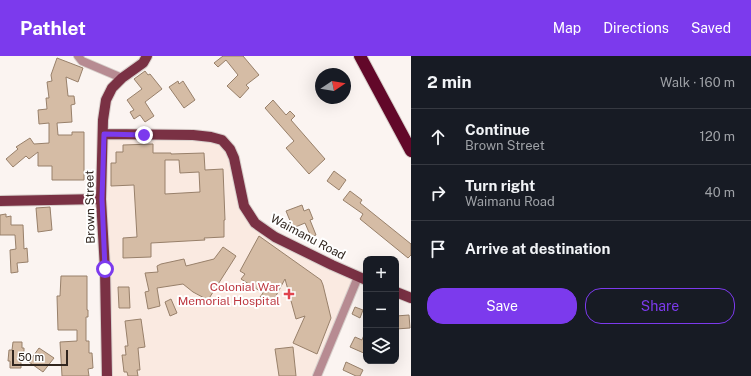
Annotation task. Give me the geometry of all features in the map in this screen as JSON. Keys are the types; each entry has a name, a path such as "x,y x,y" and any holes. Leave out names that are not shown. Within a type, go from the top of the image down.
{"highway":[{"path":"360,56 411,152"}],"main road":[{"path":"104,134 103,120 106,100 112,88 122,78 143,63 147,56"},
{"name":"Brown Street","path":"104,134 102,199 107,376"},
{"name":"Waimanu Road","path":"104,134 193,135 222,140 230,148 234,158 244,206 255,223 275,236 362,278"},
{"path":"0,201 102,199"},
{"path":"399,293 411,298"}],"street":[{"path":"78,56 82,61 122,78"},
{"path":"317,376 362,278"}],"shaded area":[{"path":"108,133 211,140 220,143 230,157 252,224 355,275 314,376 110,376 104,143"}],"building":[{"path":"223,56 243,56 259,75 246,85 249,88 240,98 227,86 238,75 226,60 218,67 214,63"},
{"path":"57,58 83,68 78,82 66,77 68,96 74,96 75,104 71,105 72,122 57,123 58,135 72,135 72,132 84,132 84,180 52,180 52,166 38,166 38,152 29,159 26,156 13,167 6,159 18,149 16,147 30,138 34,144 49,143 49,123 39,124 38,110 47,109 46,98 49,98 47,82 52,81 51,75"},
{"path":"145,71 148,75 150,74 162,89 145,102 154,116 145,122 140,115 134,119 130,112 134,110 127,100 142,89 134,79"},
{"path":"178,81 179,84 183,81 195,100 184,108 169,87"},
{"path":"273,100 286,115 290,111 295,116 291,120 325,159 309,174 286,148 294,141 265,108"},
{"path":"153,144 153,153 204,153 205,170 223,169 225,220 224,237 204,238 205,240 151,243 151,257 123,258 123,238 137,237 134,185 111,186 111,163 116,163 116,152 123,152 123,145","holes":["165,160 179,160 180,173 199,172 200,192 165,194"]},
{"path":"334,171 346,180 339,190 327,181"},
{"path":"350,191 362,200 360,203 411,244 411,255 408,258 360,219 363,214 343,200"},
{"path":"302,205 304,211 309,209 313,219 310,220 316,235 311,237 305,223 293,228 286,211"},
{"path":"50,207 52,230 38,232 36,208"},
{"path":"6,214 6,217 11,216 11,225 23,225 24,249 27,248 28,262 17,263 18,272 11,273 10,250 16,249 15,235 0,235 0,215"},
{"path":"259,236 321,280 331,318 317,354 293,343 305,316 296,319 285,279 271,305 260,297 263,293 241,279 245,274 240,271"},
{"path":"223,247 236,256 208,300 193,292 183,284 157,288 160,306 148,309 145,292 149,291 145,273 158,272 157,266 161,264 184,259 186,266 214,259"},
{"path":"61,276 87,276 88,317 86,317 86,341 89,341 89,353 92,353 93,368 88,369 89,376 62,376 60,342 77,341 77,330 58,330 57,296 60,296"},
{"path":"118,287 129,287 130,308 119,308"},
{"path":"171,299 177,313 170,316 165,302"},
{"path":"355,307 363,310 360,318 352,314"},
{"path":"409,315 410,328 399,329 399,316"},
{"path":"141,319 145,347 138,348 140,370 137,370 138,376 128,376 127,372 124,372 122,355 126,355 125,346 128,346 125,321"},
{"path":"355,337 362,340 363,338 363,353 350,347"},
{"path":"13,342 22,342 22,348 24,348 24,358 21,356 21,368 10,368 10,361 8,361 9,350 12,350"},
{"path":"293,347 296,376 279,376 275,349"},
{"path":"39,348 54,358 43,372 29,362"},
{"path":"346,362 363,370 360,376 356,376 343,370"}],"place":[{"name":"Colonial War Memorial Hospital","path":"289,294"}],"route":[{"path":"105,269 102,199 104,134 144,135"}]}
